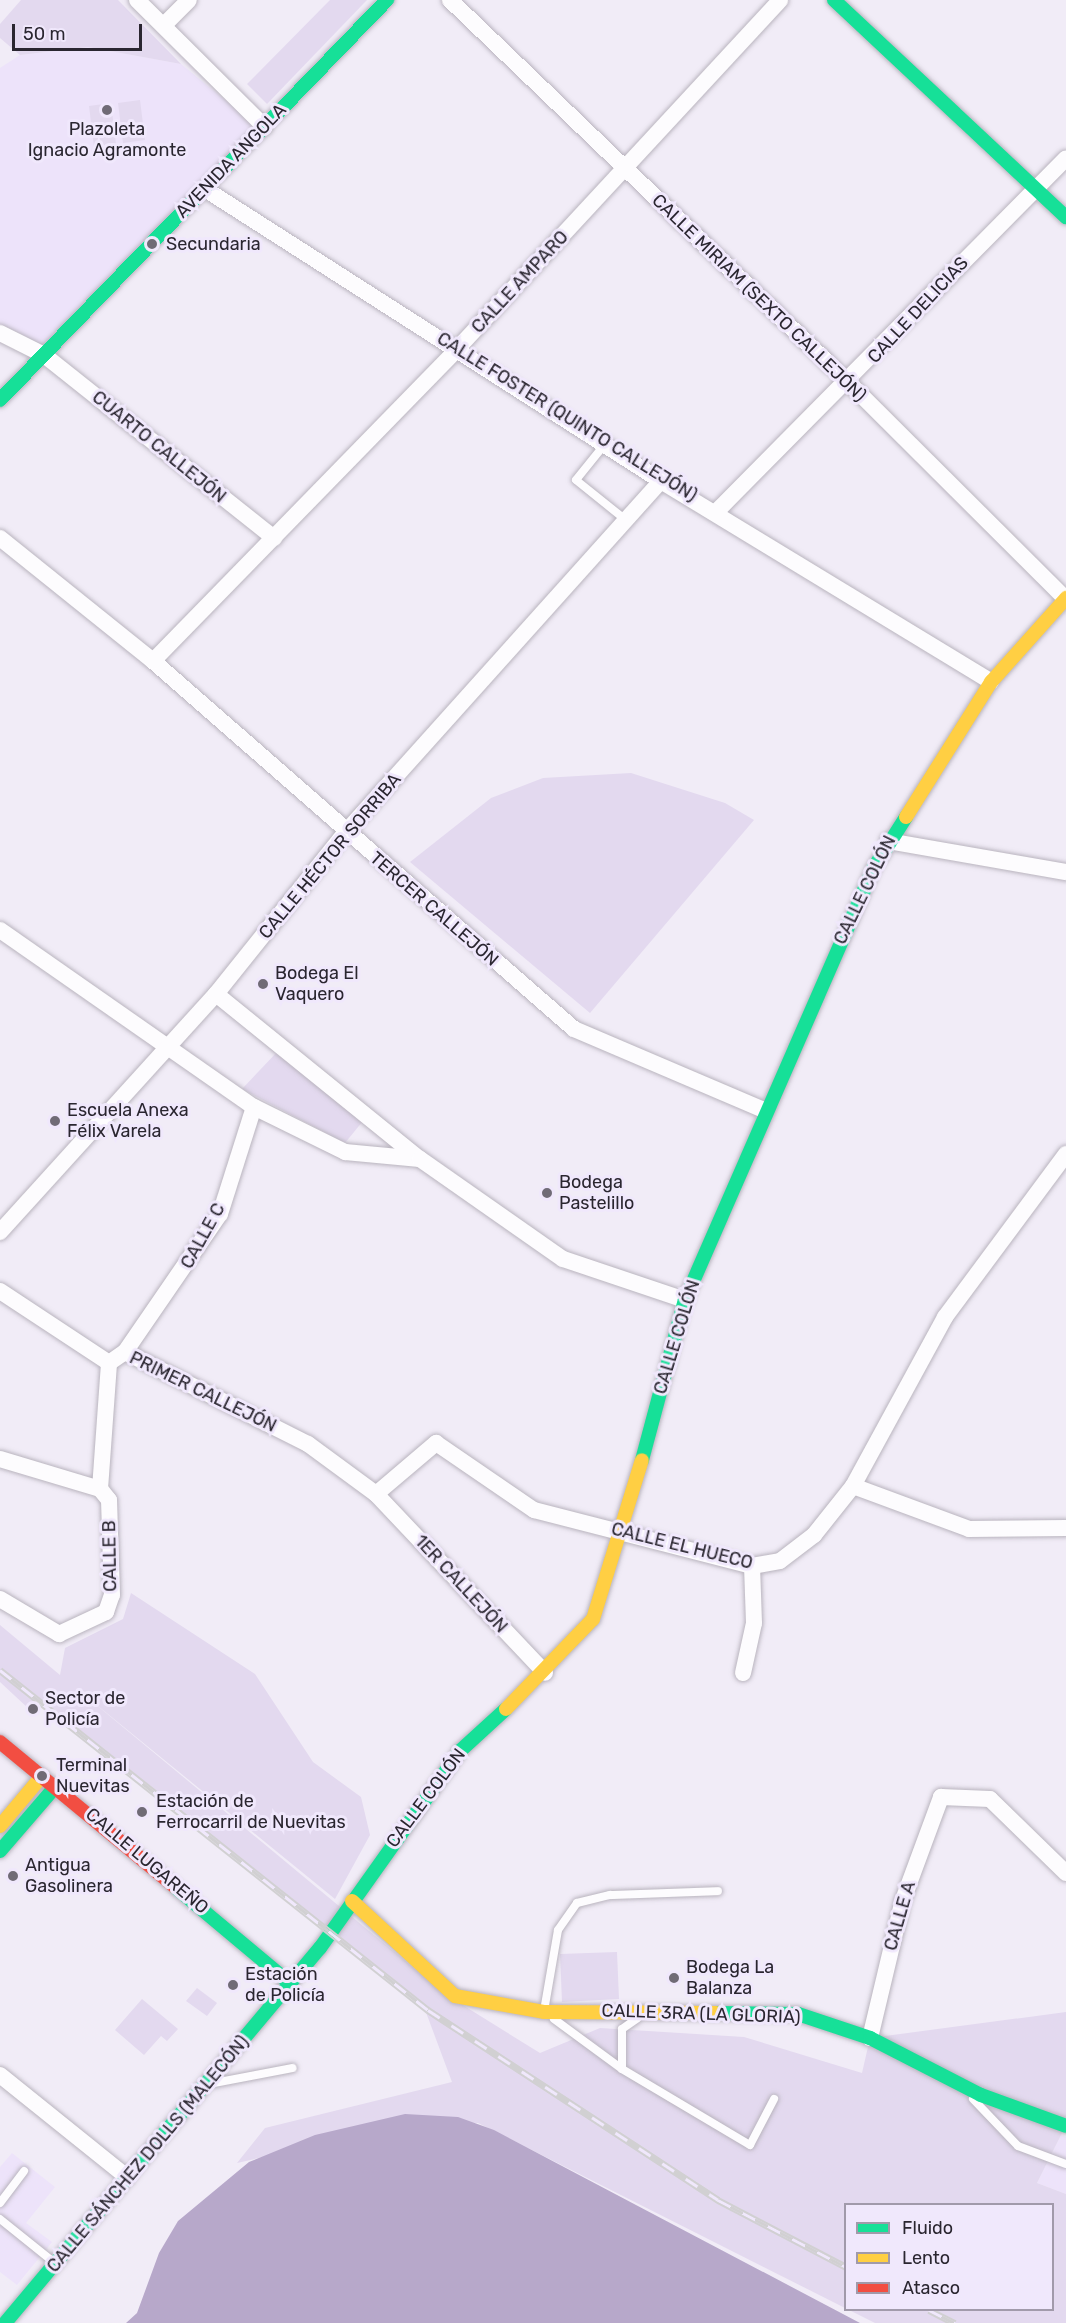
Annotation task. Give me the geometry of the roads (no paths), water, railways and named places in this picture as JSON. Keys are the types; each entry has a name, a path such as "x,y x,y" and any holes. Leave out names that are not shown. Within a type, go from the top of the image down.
{"street":[{"path":"137,0 265,127"},
{"path":"164,25 189,0"},
{"name":"AVENIDA ANGOLA","path":"0,400 387,0"},
{"name":"CALLE MIRIAM (SEXTO CALLEJÓN)","path":"450,0 626,171 849,382 1066,599"},
{"name":"CALLE AMPARO","path":"153,661 458,348 626,171 780,0"},
{"path":"834,0 1066,217"},
{"name":"CALLE DELICIAS","path":"717,511 849,382 1034,187 1066,158"},
{"name":"CALLE FOSTER (QUINTO CALLEJÓN)","path":"205,189 458,348 661,481 717,511 991,682"},
{"name":"CUARTO CALLEJÓN","path":"0,333 44,355 274,538"},
{"name":"CALLE HÉCTOR SORRIBA","path":"0,1232 216,994 345,833 661,481"},
{"name":"TERCER CALLEJÓN","path":"0,538 153,661 345,833 574,1029 764,1110"},
{"name":"CALLE COLÓN","path":"291,1984 460,1751 545,1673 593,1619 623,1532 685,1300 764,1110 888,841 991,682 1066,599"},
{"path":"888,841 1066,872"},
{"path":"0,930 254,1107 345,1152 420,1159"},
{"path":"216,994 420,1159 563,1259 685,1300"},
{"name":"CALLE C","path":"125,1352 220,1214 254,1107"},
{"name":"CALLE EL HUECO","path":"376,1494 436,1443 534,1510 752,1566 780,1561 798,1550 854,1486 945,1317 1066,1155"},
{"name":"PRIMER CALLEJÓN","path":"0,1291 109,1363 125,1352 308,1444 376,1494"},
{"path":"0,1459 100,1489 109,1363"},
{"path":"854,1486 969,1529 1066,1528"},
{"name":"CALLE B","path":"0,1599 60,1634 106,1612 112,1595 109,1500 100,1489"},
{"name":"1ER CALLEJÓN","path":"376,1494 545,1673"},
{"path":"743,1673 754,1623 752,1566"},
{"name":"CALLE LUGAREÑO","path":"0,1742 291,1984"},
{"path":"0,1826 42,1776"},
{"path":"0,1851 55,1787"},
{"name":"CALLE A","path":"870,2038 903,1900 941,1797 990,1799 1066,1873"},
{"name":"CALLE 3RA (LA GLORIA)","path":"352,1901 455,1996 544,2012 649,2009 798,2014 870,2038 958,2083 1066,2126"},
{"name":"CALLE SÁNCHEZ DOLLS (MALECÓN)","path":"5,2323 291,1984"},
{"path":"0,2075 127,2177"}],"lane":[{"path":"604,444 576,480 626,520"},
{"path":"718,1891 610,1895 577,1903 558,1930 544,2012 622,2069 750,2145 774,2099"},
{"path":"622,2069 622,2029 649,2009"},
{"path":"207,2085 293,2068"},
{"path":"958,2083 1018,2146 1066,2164"},
{"path":"0,2203 24,2171"},
{"path":"0,2218 55,2263"}],"railway":[{"path":"0,1670 428,2010 718,2200 844,2266"},
{"path":"931,2311 955,2323"}],"place":[{"name":"Plazoleta Ignacio Agramonte","path":"107,110"},
{"name":"Secundaria","path":"152,244"},
{"name":"Bodega El Vaquero","path":"263,984"},
{"name":"Escuela Anexa Félix Varela","path":"55,1121"},
{"name":"Bodega Pastelillo","path":"547,1193"},
{"name":"Sector de Policía","path":"33,1709"},
{"name":"Terminal Nuevitas","path":"42,1776"},
{"name":"Estación de Ferrocarril de Nuevitas","path":"142,1812"},
{"name":"Antigua Gasolinera","path":"13,1876"},
{"name":"Bodega La Balanza","path":"674,1978"},
{"name":"Estación de Policía","path":"233,1985"}]}
